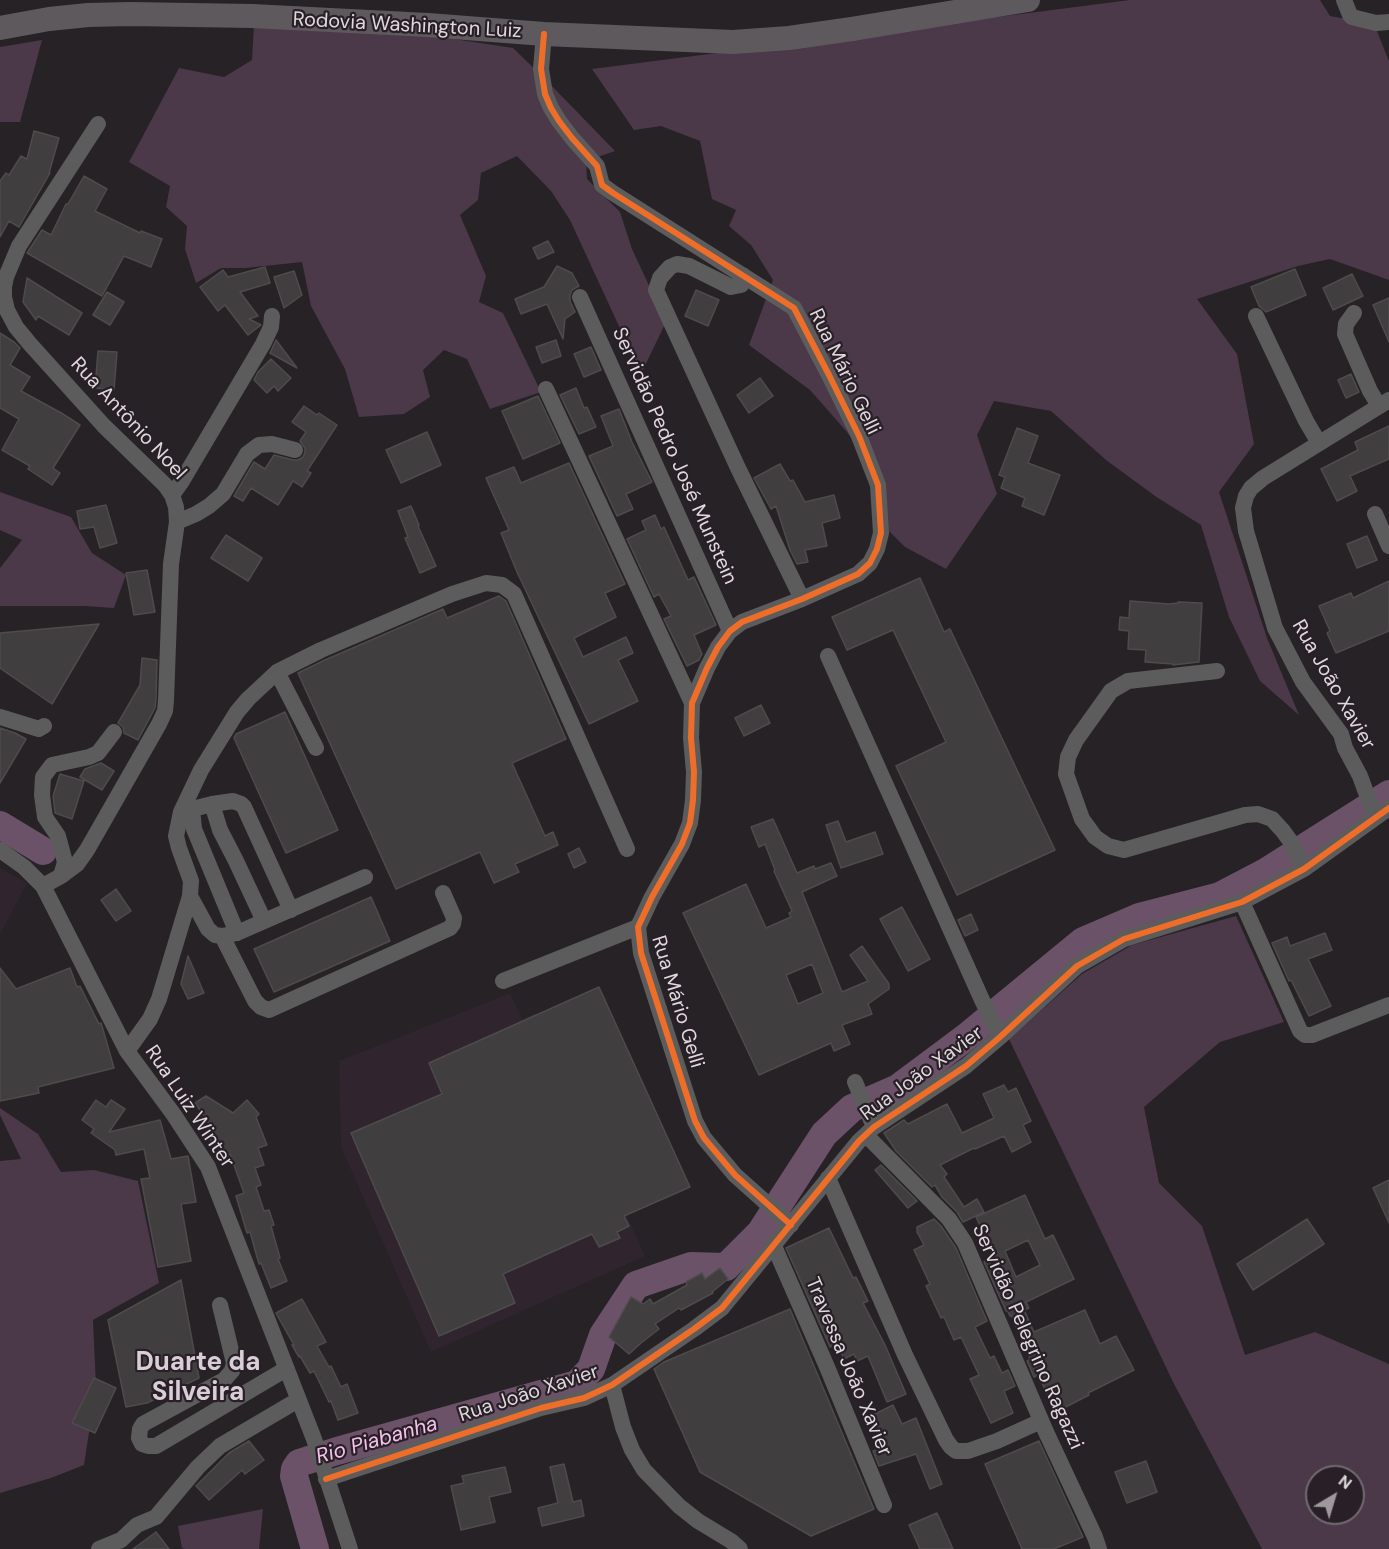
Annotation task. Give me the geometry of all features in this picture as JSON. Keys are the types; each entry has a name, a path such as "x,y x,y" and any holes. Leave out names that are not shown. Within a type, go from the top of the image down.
{"highway":[{"name":"Rodovia Washington Luiz","path":"0,28 88,15 252,16 428,25 544,34 733,42 789,38 1028,0"}],"street":[{"path":"1344,0 1352,17 1376,23 1389,22"},
{"name":"Rua Mário Gelli","path":"544,34 541,69 550,108 597,166 604,188 794,308 854,426 878,485 881,533 877,549 870,562 858,574 742,622 718,647 692,703 691,738 694,772 690,823 682,844 638,927 641,953 695,1121 704,1138 735,1175 786,1221"},
{"name":"Rua Antônio Noel","path":"43,886 62,876 76,864 97,834 165,711 171,564 177,522 172,495 165,485 104,426 16,327 7,310 4,297 6,277 19,246 98,124"},
{"path":"743,275 741,285 730,287 689,266 677,264 670,267 660,278 656,290 738,468 802,599"},
{"name":"Servidão Pedro José Munstein","path":"580,297 730,632"},
{"path":"1354,313 1346,324 1344,334 1370,391 1384,403"},
{"path":"172,495 263,344 271,327 272,316"},
{"path":"1256,316 1306,421 1319,443"},
{"path":"546,388 692,703"},
{"name":"Rua João Xavier","path":"324,1474 541,1408 584,1398 612,1385 722,1308 774,1246 786,1221 870,1131 966,1066 1077,966 1124,939 1242,902 1300,861 1380,814 1345,748 1341,734 1303,682 1275,628 1246,531 1243,508 1251,488 1270,473 1384,403"},
{"path":"177,522 196,514 223,494 247,454 259,445 272,444 295,450"},
{"path":"1376,514 1389,546"},
{"path":"127,1051 146,1027 159,999 190,896 191,881 178,848 177,836 201,771 237,712 276,672 321,650 452,594 486,583 502,585 514,594 627,849"},
{"path":"828,656 1000,1037"},
{"path":"1217,671 1128,681 1111,691 1076,740 1068,757 1066,774 1082,819 1095,837 1108,846 1124,850 1245,814 1258,814 1272,819 1283,831 1300,861"},
{"path":"276,672 316,748"},
{"path":"0,717 39,729 44,726"},
{"path":"62,876 65,862 58,836 45,817 42,795 43,777 52,765 98,753 114,732"},
{"path":"187,811 233,801 244,807 291,909"},
{"path":"212,804 220,830 264,921"},
{"path":"187,811 230,935 255,1001 261,1008 269,1010 450,928 454,918 443,893"},
{"name":"Rua Luiz Winter","path":"0,850 24,867 43,886 127,1051 174,1115 208,1167 314,1439 350,1549"},
{"path":"190,896 208,929 215,935 230,935 364,877"},
{"path":"1242,902 1300,1031 1305,1035 1312,1035 1389,1005"},
{"path":"502,981 638,927"},
{"path":"855,1082 870,1131"},
{"name":"Servidão Pelegrino Ragazzi","path":"870,1131 958,1230 1099,1549"},
{"path":"828,1178 905,1355 951,1448 956,1451 968,1451 1041,1421"},
{"name":"Travessa João Xavier","path":"774,1246 884,1504"},
{"path":"220,1305 234,1363 232,1371 224,1380 143,1424 139,1438 142,1444 156,1446 286,1369"},
{"path":"612,1385 623,1427 632,1450 644,1470 679,1506 740,1549"},
{"path":"99,1549 121,1540 137,1525 156,1516 198,1467 220,1446 298,1400"}],"shaded area":[{"path":"1130,0 1320,0 1330,16 1374,24 1389,61 1389,280 1330,259 1298,266 1197,299 1237,354 1254,444 1219,492 1267,638 1299,715 1260,681 1229,617 1201,525 1155,496 1106,460 1051,411 994,401 977,435 997,494 946,569 905,547 876,518 871,464 847,432 810,390 749,345 773,280 751,245 729,226 736,210 712,199 700,141 661,126 634,130 592,69"},
{"path":"254,24 441,37 513,48 615,151 586,161 587,179 620,212 632,249 666,322 641,374 570,220 551,191 517,156 481,173 478,200 460,215 486,276 479,302 503,313 541,392 490,409 467,359 444,350 423,370 430,397 404,414 359,417 345,369 311,306 302,262 246,268 221,268 196,283 185,249 187,226 166,207 170,186 129,162 179,68 224,77 252,60"},
{"path":"42,40 20,122 0,122 0,47"},
{"path":"0,492 71,517 92,553 126,575 114,608 0,606 0,568 22,540 0,530"},
{"path":"0,868 27,883 0,935"},
{"path":"1236,916 1284,1022 1220,1042 1144,1107 1159,1183 1202,1226 1245,1355 1315,1332 1389,1364 1389,1549 1262,1549 1174,1384 1009,1039 1082,974 1132,945"},
{"path":"510,993 522,1019 535,1013 645,1256 431,1352 341,1147 339,1061"},
{"path":"0,1108 38,1134 61,1172 94,1170 138,1181 159,1283 93,1320 96,1387 84,1465 51,1478 0,1493 0,1161 21,1159 0,1115"},
{"path":"263,1509 259,1549 182,1548 178,1526"}],"building":[{"path":"34,131 59,138 50,173 19,227 9,221 0,237 0,181 6,173 9,175 21,156 27,159"},
{"path":"84,176 107,189 95,211 140,233 141,231 162,239 151,267 124,256 102,296 27,253 42,230 51,235 66,204"},
{"path":"548,241 554,252 538,259 533,248"},
{"path":"557,266 572,273 579,286 572,290 570,295 575,312 565,319 563,339 547,304 521,314 515,299 544,287"},
{"path":"265,267 270,283 240,292 258,316 249,319 261,325 248,335 225,305 218,311 200,287 223,270 228,277"},
{"path":"1295,269 1306,295 1266,312 1259,306 1251,287"},
{"path":"294,271 302,295 284,308 274,277"},
{"path":"1352,274 1363,296 1333,310 1323,288"},
{"path":"27,278 82,313 69,335 38,316 36,320 23,302"},
{"path":"696,290 719,300 708,326 685,316"},
{"path":"107,292 124,302 110,325 93,315"},
{"path":"1389,298 1389,342 1373,305"},
{"path":"0,333 20,348 10,365 30,377 21,391 80,425 53,468 60,473 52,485 28,469 30,466 2,450 19,419 0,408"},
{"path":"276,340 297,368 270,353"},
{"path":"556,340 561,356 542,363 536,347"},
{"path":"591,347 601,370 584,377 574,354"},
{"path":"98,351 117,352 114,390 95,388"},
{"path":"271,359 291,378 278,391 274,386 267,393 254,380 258,372"},
{"path":"1351,374 1359,392 1346,398 1338,380"},
{"path":"760,378 773,396 749,413 737,395"},
{"path":"576,388 584,408 587,407 596,427 579,434 560,395"},
{"path":"538,396 560,443 523,459 502,411"},
{"path":"304,406 337,425 307,471 311,473 302,487 293,481 278,505 251,488 243,501 234,496 254,462 265,469 274,455 293,460 303,457 305,448 300,441 306,432 292,422"},
{"path":"619,409 652,482 626,494 633,509 617,516 589,456 613,446 601,416"},
{"path":"1389,426 1389,459 1350,476 1357,491 1337,501 1321,469 1358,450 1355,442"},
{"path":"1017,428 1038,436 1028,463 1060,475 1044,515 1022,506 1025,498 1001,488 1005,477 999,475"},
{"path":"427,432 441,465 401,483 386,450"},
{"path":"569,463 625,584 605,593 616,617 574,638 583,657 626,637 633,653 618,660 638,701 589,724 517,572 501,533 509,530 486,478 514,467 521,483"},
{"path":"780,464 790,481 793,480 805,502 834,495 840,518 822,523 827,546 805,550 808,562 797,564 790,550 776,506 771,509 754,478"},
{"path":"106,505 117,543 100,548 94,527 80,529 77,511"},
{"path":"411,506 436,566 420,573 405,538 408,537 398,511"},
{"path":"655,515 661,529 664,527 688,580 694,577 716,625 694,635 702,654 699,660 687,666 664,619 671,616 659,594 654,597 627,539 646,530 642,521"},
{"path":"226,535 262,558 248,581 211,558"},
{"path":"1367,536 1377,560 1357,568 1347,544"},
{"path":"147,570 155,612 134,615 126,573"},
{"path":"920,578 944,632 950,629 1055,850 957,895 896,766 946,742 893,630 847,650 832,617"},
{"path":"1389,581 1389,631 1336,653 1327,633 1330,631 1319,606 1351,593 1353,598"},
{"path":"499,596 506,601 566,739 512,763 545,836 553,832 558,845 515,864 519,872 494,883 480,852 396,889 298,673 443,609 447,618"},
{"path":"1130,601 1169,604 1202,603 1199,662 1173,665 1145,662 1146,650 1128,649 1129,631 1119,630 1120,617 1129,618"},
{"path":"99,624 52,704 0,668 0,633"},
{"path":"142,658 157,660 156,699 155,708 138,740 124,733 123,727 118,723 140,685"},
{"path":"761,705 770,723 744,736 735,718"},
{"path":"285,712 338,830 286,853 234,738 236,734"},
{"path":"0,728 26,739 0,783"},
{"path":"101,763 114,771 102,790 80,777 85,769"},
{"path":"60,774 84,781 72,819 55,813 53,796"},
{"path":"773,819 797,873 814,866 815,869 831,863 837,876 802,892 842,992 868,981 850,955 862,946 889,984 889,989 868,1004 872,1014 842,1025 850,1044 834,1051 831,1043 759,1075 683,913 746,884 766,928 791,917 789,913 792,911 765,844 759,847 751,827","holes":["812,964 823,993 798,1004 786,975"]},
{"path":"838,821 846,842 875,832 883,854 841,868 826,825"},
{"path":"579,848 586,862 574,868 568,854"},
{"path":"116,889 131,911 116,921 101,900"},
{"path":"371,897 390,941 274,992 254,949"},
{"path":"902,907 930,959 908,971 880,919"},
{"path":"971,914 978,930 965,936 958,920"},
{"path":"1325,933 1332,950 1308,959 1331,1006 1309,1016 1291,980 1289,981 1272,943 1287,937 1290,946"},
{"path":"188,956 204,993 188,999 181,984"},
{"path":"0,968 16,989 70,968 77,987 80,986 99,1024 101,1023 114,1068 38,1087 39,1093 0,1101"},
{"path":"599,987 690,1187 624,1216 629,1226 617,1232 620,1238 599,1247 592,1234 503,1274 515,1303 439,1336 351,1133 442,1094 429,1063"},
{"path":"1004,1085 1008,1092 1016,1088 1031,1121 1023,1125 1031,1142 1012,1152 1004,1136 940,1165 947,1174 944,1177 964,1207 977,1199 984,1212 963,1222 935,1185 932,1187 896,1151 884,1133 904,1120 908,1124 947,1104 962,1133 994,1118 983,1094"},
{"path":"206,1096 233,1113 247,1100 259,1114 256,1117 267,1145 258,1148 264,1165 255,1168 261,1185 256,1187 264,1211 269,1210 274,1225 271,1226 280,1258 278,1259 287,1281 271,1288 261,1263 259,1264 250,1232 247,1233 236,1196 244,1193 230,1154 219,1159 206,1131 212,1128 195,1103"},
{"path":"96,1100 106,1107 111,1100 125,1109 109,1132 160,1120 171,1159 188,1156 196,1202 181,1204 191,1261 158,1267 141,1179 150,1178 144,1149 116,1155 115,1150 91,1133 94,1129 82,1120"},
{"path":"881,1165 917,1201 908,1208 875,1170"},
{"path":"1389,1180 1389,1223 1373,1188"},
{"path":"1025,1195 1045,1239 1053,1235 1074,1279 1026,1302 1029,1308 1024,1310 1034,1332 1085,1310 1100,1344 1116,1336 1134,1370 1056,1412 1038,1375 1034,1377 1027,1361 1030,1359 1011,1315 1006,1311 984,1262 995,1258 976,1217","holes":["1028,1240 1040,1265 1016,1277 1005,1251"]},
{"path":"934,1219 956,1248 987,1321 975,1327 990,1358 994,1356 1002,1373 1008,1370 1015,1386 1004,1391 1013,1413 991,1423 970,1379 979,1375 961,1337 954,1340 944,1317 941,1318 926,1286 930,1284 914,1250 924,1245 917,1232 917,1227"},
{"path":"1307,1219 1324,1244 1253,1290 1237,1264"},
{"path":"829,1228 853,1278 856,1277 868,1301 863,1303 885,1345 906,1394 887,1402 868,1356 857,1361 854,1354 844,1359 837,1344 830,1347 786,1248"},
{"path":"720,1268 728,1279 713,1293 681,1310 679,1308 655,1324 659,1329 629,1354 609,1337 631,1297 643,1304 650,1299 653,1304 687,1285 686,1282 702,1273 705,1279"},
{"path":"181,1280 199,1378 147,1403 126,1407 108,1320"},
{"path":"302,1299 326,1342 317,1346 329,1367 331,1366 341,1387 347,1384 358,1413 338,1420 331,1401 329,1402 314,1371 310,1373 299,1357 276,1313"},
{"path":"790,1309 874,1509 811,1536 700,1472 654,1369 664,1362"},
{"path":"94,1378 116,1388 95,1433 72,1423"},
{"path":"893,1405 902,1424 916,1418 942,1484 930,1489 916,1454 879,1466 873,1451 886,1447 871,1416"},
{"path":"249,1441 264,1460 245,1474 242,1470 209,1500 196,1486 229,1453"},
{"path":"1039,1441 1083,1537 1054,1549 1022,1549 985,1464"},
{"path":"1146,1461 1157,1492 1127,1503 1115,1472"},
{"path":"564,1464 573,1502 581,1500 584,1516 542,1526 538,1508 558,1503 550,1467"},
{"path":"505,1467 511,1492 489,1497 495,1522 461,1530 451,1486 464,1483 462,1476"},
{"path":"937,1513 953,1549 920,1549 909,1525"},
{"path":"156,1532 169,1549 133,1549"}],"waterway":[{"name":"Rio Piabanha","path":"315,1549 294,1476 299,1463 577,1384 591,1369 603,1335 636,1285 691,1266 726,1267 760,1233 824,1134 852,1108 898,1088 965,1038 1083,941 1139,917 1220,896 1264,873 1389,794"},
{"path":"0,825 43,851"}],"cycle path":[{"path":"544,34 541,69 545,94 559,121 597,166 602,185 794,308 859,436 878,485 881,533 870,563 858,574 742,622 730,631 718,647 692,703 691,738 694,772 690,823 682,844 638,927 641,953 695,1121 704,1138 735,1175 791,1225"},
{"path":"326,1479 541,1408 584,1398 612,1385 722,1308 859,1141 874,1127 966,1066 1077,966 1124,939 1242,902 1304,869 1389,808"}],"district":[{"name":"Duarte da Silveira","path":"198,1378"}]}
